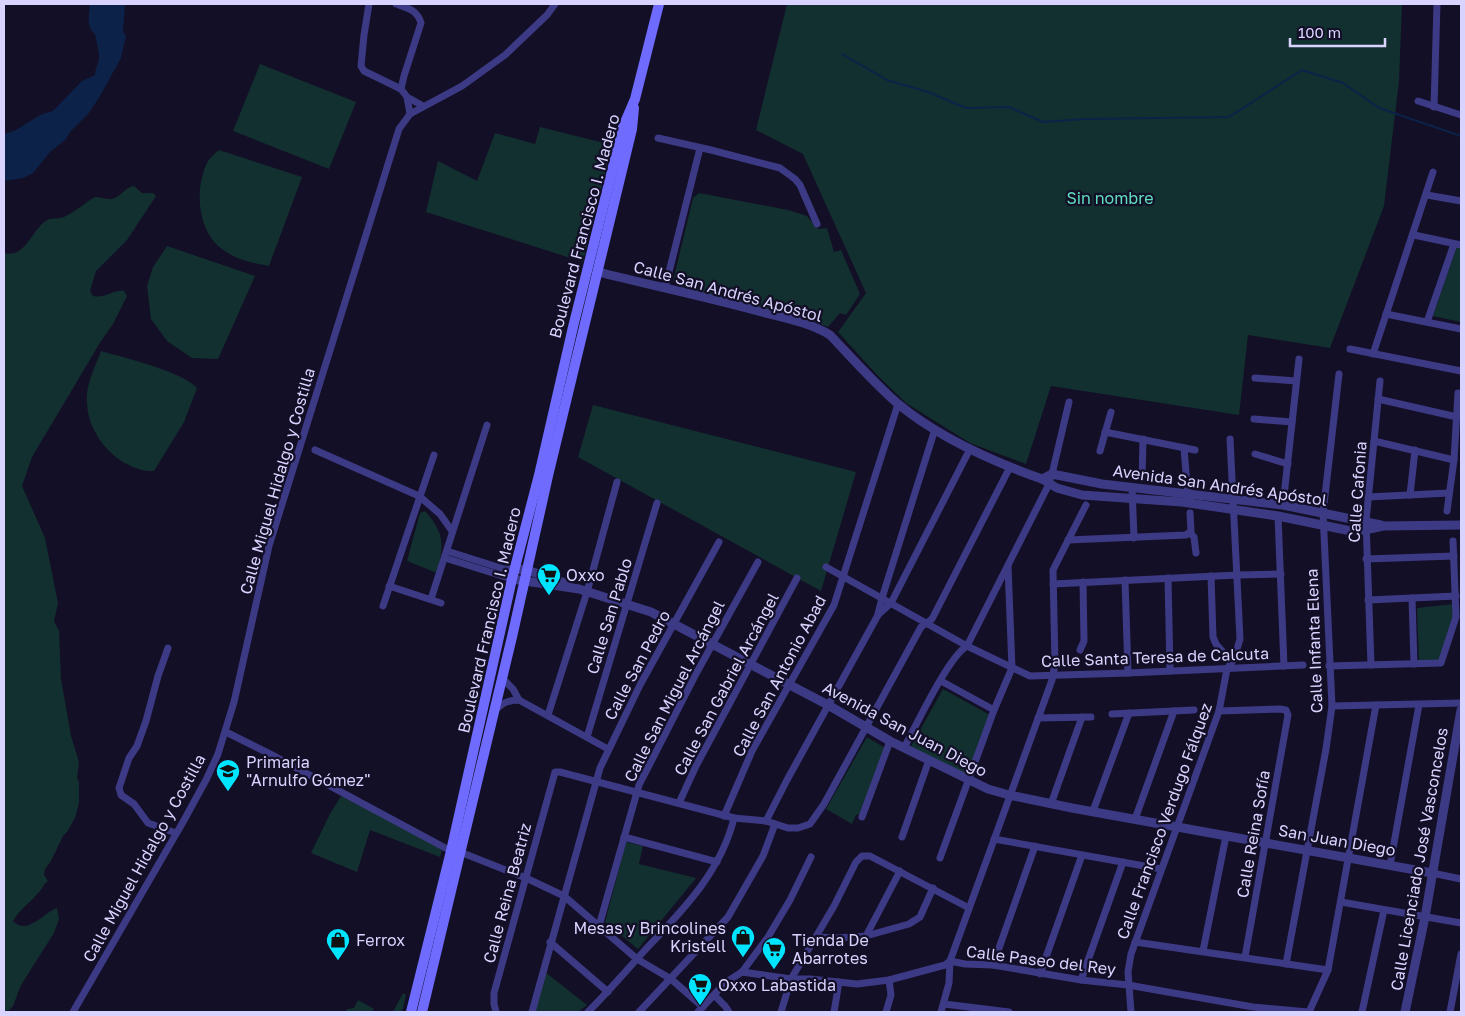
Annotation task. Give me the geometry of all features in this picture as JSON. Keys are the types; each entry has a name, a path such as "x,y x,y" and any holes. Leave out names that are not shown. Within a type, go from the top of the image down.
{"main road":[{"name":"Boulevard Francisco I. Madero","path":"411,1012 495,710 550,467 598,272 623,127 635,99 659,4"},
{"name":"Boulevard Francisco I. Madero","path":"422,1012 514,574 573,327 613,189"}],"street":[{"path":"369,4 361,66 364,71 402,89 407,97 410,114"},
{"path":"396,4 414,10 419,16 421,23 404,76 402,89"},
{"name":"Calle Miguel Hidalgo y Costilla","path":"73,1012 206,780 226,732 269,546 399,129 410,114 462,86 490,66 523,39 547,15 555,4"},
{"path":"1434,107 1437,4"},
{"path":"407,97 423,106"},
{"path":"1418,101 1461,115"},
{"path":"658,138 780,168 795,179 800,186 817,224"},
{"path":"665,288 700,148"},
{"path":"1373,354 1414,235 1433,172"},
{"path":"1426,195 1461,201"},
{"path":"1414,235 1458,244 1427,322"},
{"name":"Calle San Andrés Apóstol","path":"598,272 800,322 820,329 830,335 881,389 898,404 934,429 970,449 1045,481"},
{"path":"1386,314 1461,329"},
{"path":"1350,350 1461,371"},
{"path":"1283,505 1299,359"},
{"name":"Calle Infanta Elena","path":"1286,964 1326,749 1332,706 1323,512 1339,374"},
{"path":"1255,378 1296,381"},
{"name":"Calle Cafonia","path":"1371,665 1365,526 1380,381"},
{"path":"1447,511 1454,460 1458,393"},
{"path":"1378,399 1457,417"},
{"path":"904,748 941,681 960,650 966,646 1008,565 1045,481 1052,474 1069,402"},
{"name":"Calle San Antonio Abad","path":"724,816 752,751 834,605 898,404"},
{"path":"1100,451 1111,412"},
{"path":"1254,419 1292,422"},
{"path":"432,599 487,425"},
{"path":"766,821 878,615 934,429"},
{"path":"1105,432 1195,450"},
{"path":"1142,478 1143,439"},
{"name":"Calle Francisco Verdugo Fálquez","path":"1131,1012 1128,985 1129,963 1135,942 1219,711 1227,669 1234,659 1240,639 1230,440"},
{"path":"1374,441 1454,460"},
{"path":"1184,448 1188,498"},
{"path":"878,615 891,603 970,449"},
{"path":"315,450 419,496 440,514 452,532"},
{"path":"1410,495 1415,450"},
{"path":"1255,454 1288,464"},
{"path":"383,606 434,455"},
{"path":"596,780 724,816 766,821 788,828 798,828 810,824 921,627 932,619 1009,466"},
{"name":"Avenida San Andrés Apóstol","path":"1052,474 1092,483 1188,498 1234,510 1278,516 1351,531 1365,526 1461,525"},
{"name":"Avenida San Andrés Apóstol","path":"1045,481 1082,495 1233,500 1283,505 1323,512 1365,526"},
{"path":"548,715 583,591 617,482"},
{"path":"1132,488 1134,538"},
{"path":"1368,497 1449,493"},
{"name":"Calle San Pablo","path":"588,737 657,503"},
{"path":"941,1012 949,983 950,961 1054,676 1053,584 1055,565 1086,505"},
{"path":"1190,513 1190,533 1194,537 1196,552"},
{"path":"1278,516 1284,666"},
{"path":"1068,540 1134,538 1186,535 1190,533"},
{"path":"1329,666 1441,663 1456,617 1453,541"},
{"name":"Calle San Pedro","path":"532,1012 596,780 608,749 640,684 719,542"},
{"path":"446,554 504,569 514,574"},
{"path":"1366,559 1454,556"},
{"name":"Calle San Miguel Arcángel","path":"599,926 636,792 712,644 758,562"},
{"path":"940,858 994,710 1012,668 1008,565"},
{"name":"Calle Santa Teresa de Calcuta","path":"826,567 966,646 1030,676 1303,665"},
{"name":"Avenida San Juan Diego","path":"514,574 526,575 651,612 790,684 890,741 988,790 1051,804 1266,843"},
{"path":"1053,584 1281,574"},
{"path":"1211,576 1213,637 1223,652"},
{"name":"Calle San Gabriel Arcángel","path":"679,803 696,766 797,578"},
{"path":"1168,578 1170,671"},
{"path":"1125,580 1128,673"},
{"path":"1080,650 1084,641 1083,582"},
{"path":"389,586 441,603"},
{"path":"1368,600 1456,596"},
{"path":"1412,598 1414,664"},
{"path":"168,648 146,721 137,746 129,758 119,788 121,795 134,804 148,824 176,833"},
{"path":"502,678 513,689 519,700"},
{"path":"941,681 994,710"},
{"path":"495,710 504,702 519,700 608,749"},
{"path":"1332,706 1461,703"},
{"path":"1309,1012 1328,970 1376,705"},
{"path":"1390,865 1419,705"},
{"name":"Calle Reina Sofía","path":"1219,711 1280,709 1286,710 1288,715 1245,957"},
{"path":"1112,714 1194,710"},
{"name":"Calle Licenciado José Vasconcelos","path":"1405,1012 1425,917 1461,710"},
{"path":"1135,819 1174,711"},
{"path":"1093,811 1129,713"},
{"path":"1038,718 1090,716"},
{"path":"1051,804 1082,717"},
{"path":"226,732 456,851 526,878 564,896 637,958 671,979 700,1009 725,983 742,972 768,937 790,900 811,857"},
{"path":"862,817 890,741"},
{"path":"902,837 929,760"},
{"name":"Calle Reina Beatriz","path":"496,1012 494,993 554,774 556,772 596,780"},
{"path":"588,1012 694,897 717,862 728,839 734,818"},
{"path":"639,1012 734,908 763,856 775,824"},
{"path":"1203,951 1226,836"},
{"path":"624,837 717,862"},
{"path":"994,839 1161,869"},
{"name":"San Juan Diego","path":"1266,843 1461,879"},
{"path":"993,965 1035,846"},
{"path":"1040,974 1082,855"},
{"path":"781,1012 791,979 860,857 870,856 969,908"},
{"path":"1081,980 1123,862"},
{"path":"866,936 900,871"},
{"path":"816,937 866,936 914,922 922,914 933,888"},
{"path":"1341,902 1461,923"},
{"path":"1362,1012 1384,910"},
{"path":"550,942 608,992"},
{"path":"1135,942 1328,970"},
{"path":"1450,1012 1461,954"},
{"name":"Calle Paseo del Rey","path":"742,972 791,979 857,984 889,980 950,961 965,964 993,965 1040,974 1128,985 1253,1007 1309,1012"},
{"path":"886,1012 890,994 889,980"},
{"path":"834,1012 839,982"},
{"path":"714,995 729,1012"},
{"path":"944,1004 1009,1012"}],"green space":[{"name":"Sin nombre","path":"787,4 1402,4 1399,81 1384,206 1330,348 1248,335 1239,415 1051,386 1026,464 970,443 906,403 877,375 838,332 866,293 803,154 756,130"},
{"path":"260,64 356,102 329,169 233,131"},
{"path":"540,127 612,145 583,262 426,212 438,161 477,181 495,133 535,144"},
{"path":"219,150 302,177 269,266 256,264 227,253 214,241 207,231 200,208 201,183 208,161"},
{"path":"134,186 142,193 153,193 156,196 127,240 96,271 90,291 93,296 97,297 116,291 124,291 127,296 113,324 32,457 22,486 45,538 58,603 54,621 59,631 61,679 71,736 79,762 77,778 79,782 79,803 75,818 45,869 44,875 48,881 13,921 18,925 29,925 57,908 59,919 54,933 21,985 13,1006 9,1010 4,1011 4,253 11,254 21,249 47,220 66,216 95,197 115,198 128,188"},
{"path":"699,193 788,210 807,216 818,229 827,228 834,252 841,250 860,294 846,315 840,313 828,327 812,321 724,302 702,292 682,287 673,281 693,198"},
{"path":"167,246 255,276 218,359 192,358 167,341 151,319 147,286 153,267"},
{"path":"1457,246 1461,247 1461,322 1433,316"},
{"path":"101,351 138,361 179,376 197,388 184,422 154,471 141,470 119,459 103,444 92,424 88,414 87,397 91,377"},
{"path":"593,405 856,472 821,591 578,457"},
{"path":"425,511 436,526 441,540 442,547 437,573 407,561 420,513"},
{"path":"1454,604 1454,618 1440,662 1419,663 1417,608"},
{"path":"943,689 990,715 967,777 910,748"},
{"path":"867,737 885,748 860,814 856,815 852,824 826,809"},
{"path":"341,796 443,846 440,857 370,830 357,872 311,853"},
{"path":"626,842 643,846 639,864 696,878 638,949 605,922"},
{"path":"545,972 587,1005 578,1012 535,1012"},
{"path":"403,993 406,995 402,1012 393,1012"},
{"path":"358,1000 374,1009 372,1012 345,1012 347,1009 354,1008"}],"water":[{"path":"90,4 125,4 123,31 126,36 121,58 89,113 70,132 65,140 50,152 33,173 23,178 4,181 4,134 14,131 42,114 53,111 82,81 95,75 99,57 95,34 89,24"}],"waterway":[{"path":"842,54 887,80 928,92 966,108 1009,107 1043,122 1085,119 1229,117 1302,70 1343,83 1379,108 1461,136"}],"place":[{"name":"Oxxo","path":"549,596"},
{"name":"Primaria \"Arnulfo Gómez\"","path":"228,792"},
{"name":"Mesas y Brincolines Kristell","path":"743,958"},
{"name":"Ferrox","path":"338,961"},
{"name":"Tienda De Abarrotes","path":"774,970"},
{"name":"Oxxo Labastida","path":"700,1006"}]}
